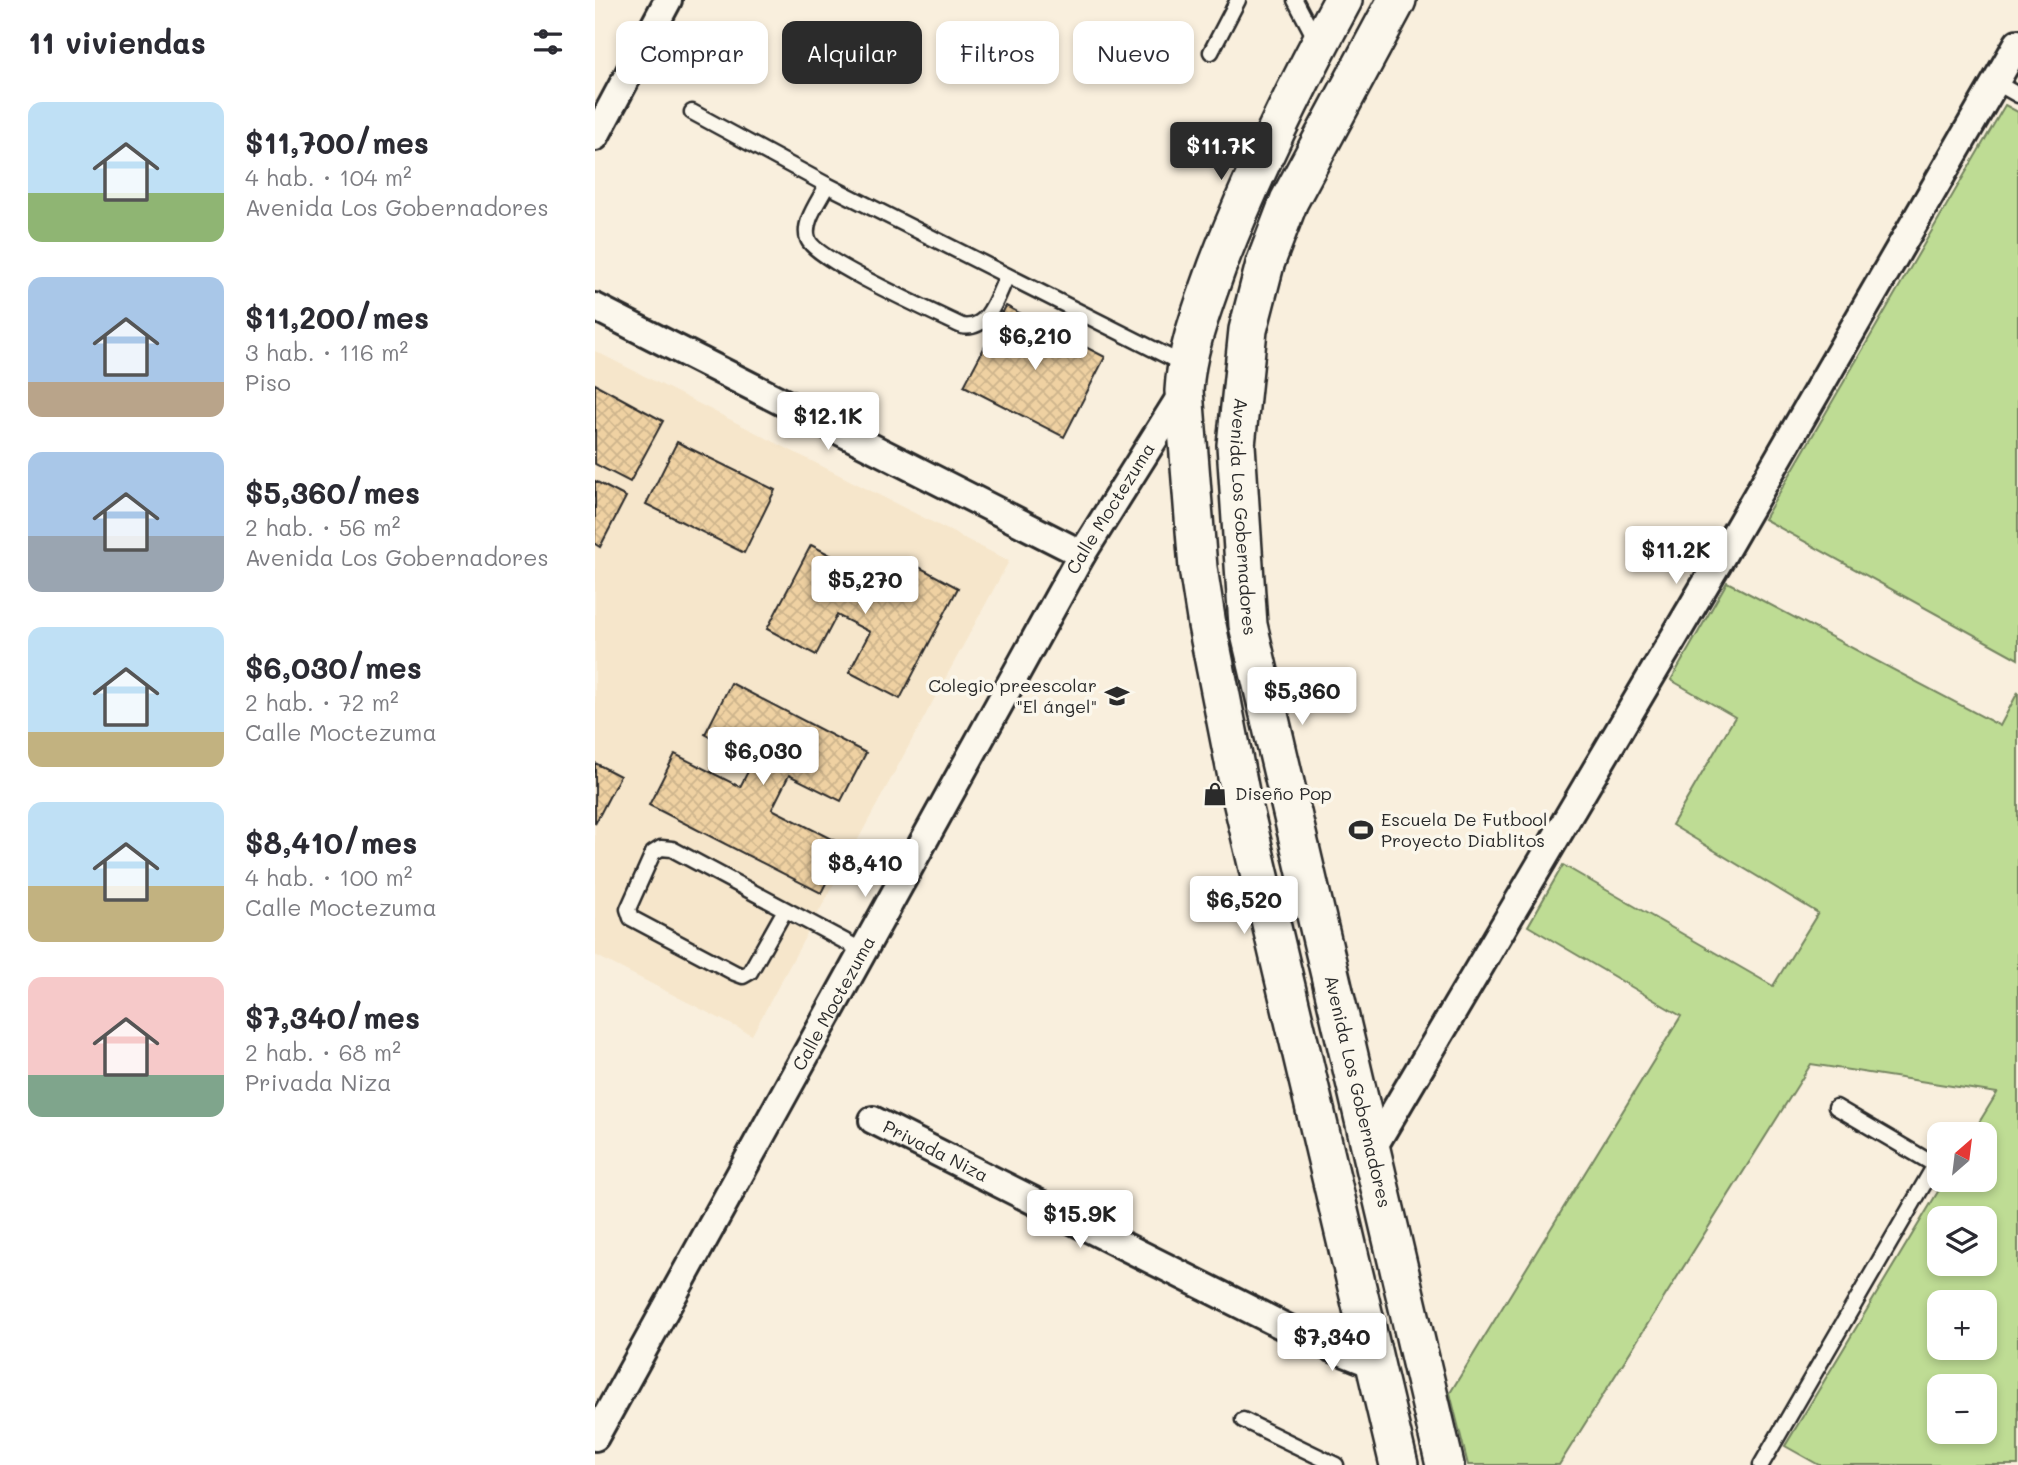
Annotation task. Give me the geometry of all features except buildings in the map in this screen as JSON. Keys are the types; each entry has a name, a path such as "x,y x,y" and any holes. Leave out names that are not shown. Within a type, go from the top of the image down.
{"street":[{"path":"595,136 668,0"},
{"path":"1343,0 1272,136 1234,224 1211,285 1185,378 1198,568 1207,625 1240,792 1399,1465"},
{"name":"Avenida Los Gobernadores","path":"1397,0 1289,201 1265,264 1248,330 1236,445 1248,625 1371,1151 1436,1463"},
{"path":"1371,1151 1722,556 2006,89 2018,43"},
{"path":"595,307 1082,554"},
{"name":"Calle Moctezuma","path":"595,1437 1082,554 1185,378"},
{"name":"Privada Niza","path":"873,1121 1307,1338 1375,1365"}],"lane":[{"path":"1210,52 1238,0"},
{"path":"1295,0 1319,45"},
{"path":"692,112 827,185 1007,276 1185,378"},
{"path":"827,185 807,226 808,240 816,251 873,282 970,328 978,325 989,313 1007,276"},
{"path":"785,910 750,972 743,976 631,918 628,909 653,853 661,848 673,849 863,951"},
{"path":"1761,1465 1935,1165 1836,1107"},
{"path":"1243,1420 1336,1465"}],"shaded area":[{"path":"595,351 1009,561 752,1035 595,955"}],"green space":[{"path":"2005,105 2018,112 2018,659 1764,519"},
{"path":"1727,582 2000,726 2018,692 2018,1465 1819,1465 1785,1446 1927,1210 1927,1276 1997,1276 1997,1206 1929,1206 1938,1192 1997,1192 1997,1122 1979,1122 1997,1093 1811,1064 1559,1465 1468,1465 1450,1393 1681,1016 1528,926 1563,865 1773,986 1818,913 1672,825 1735,717 1671,680"}],"place":[{"name":"Colegio preescolar \"El ángel\"","path":"1117,696"},
{"name":"Diseño Pop","path":"1215,794"},
{"name":"Escuela De Futbool Proyecto Diablitos","path":"1361,830"}]}
